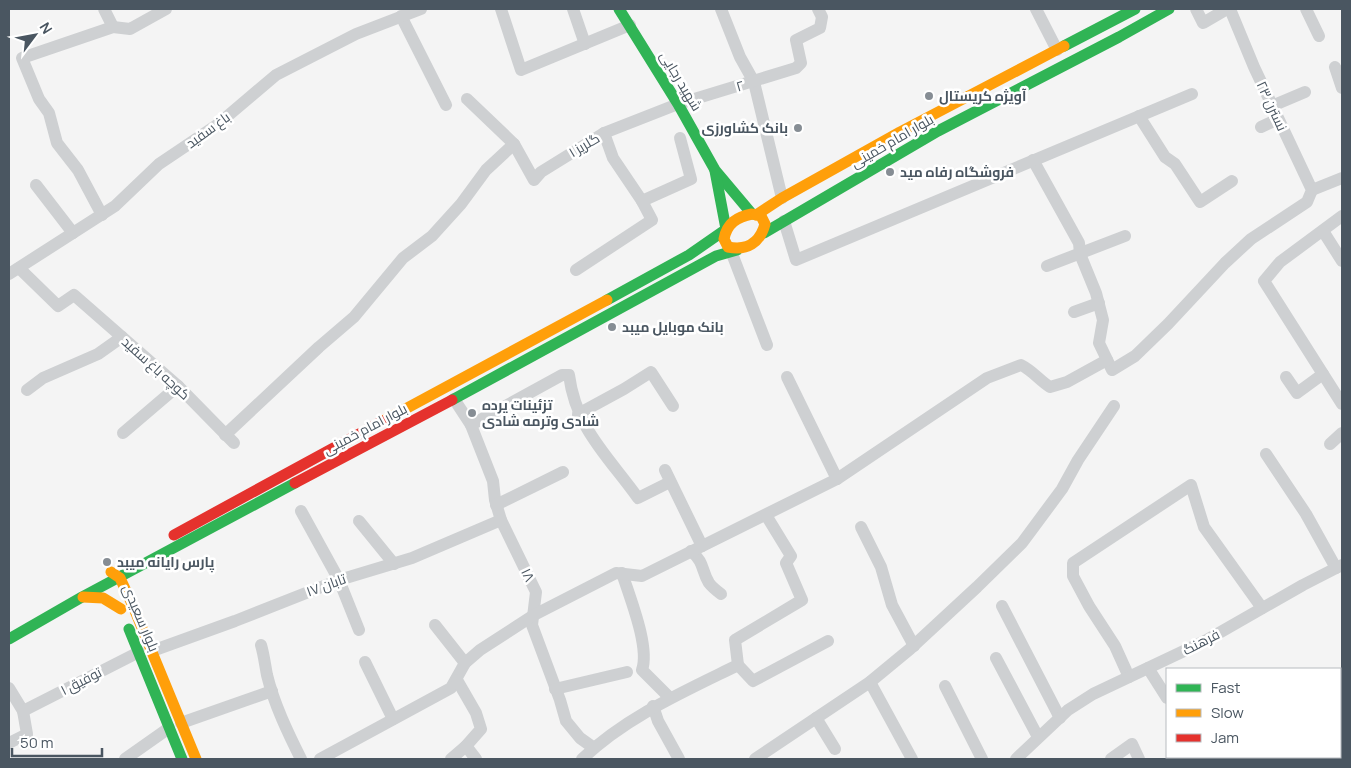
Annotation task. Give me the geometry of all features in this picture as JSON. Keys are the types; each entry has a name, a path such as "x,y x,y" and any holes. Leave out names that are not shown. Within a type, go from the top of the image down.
{"main road":[{"name":"شهید رجایی","path":"619,9 678,104 715,170"},
{"name":"بلوار امام خمینی","path":"754,214 900,132 1135,9"},
{"name":"بلوار امام خمینی","path":"764,233 938,131 1169,9"},
{"path":"715,170 754,214"},
{"path":"715,170 726,229"},
{"path":"754,214 761,216 765,224 764,233 758,242 748,248 734,250 728,247 724,239 726,229 731,221 741,215 754,214"},
{"name":"بلوار امام خمینی","path":"9,627 109,570 689,255 726,229"},
{"name":"بلوار امام خمینی","path":"9,639 708,260 734,250"},
{"path":"133,606 138,575 147,563"},
{"name":"بلوار سعیدی","path":"109,570 133,606 146,652 175,726 182,759"},
{"name":"بلوار سعیدی","path":"115,580 121,609 146,652"},
{"path":"82,598 97,597 110,600 121,609"},
{"name":"بلوار سعیدی","path":"175,726 196,759"}],"street":[{"path":"104,9 113,27"},
{"path":"102,215 78,170 57,143 49,113 39,99 22,58 113,27 130,29 166,9"},
{"name":"باغ سفید","path":"14,271 115,206 159,164 217,125 276,75 356,34 421,9"},
{"path":"500,9 521,70 630,25"},
{"path":"573,9 585,44"},
{"path":"721,9 736,49 754,82 782,198"},
{"name":"۲","path":"678,104 796,68 800,63 796,40 820,28 822,17 818,9"},
{"path":"1036,9 1057,50"},
{"path":"1196,9 1203,24 1228,9"},
{"name":"نسترن ۲۳","path":"1228,9 1278,119 1309,196"},
{"path":"1306,9 1319,36"},
{"path":"401,16 446,106"},
{"path":"1334,67 1342,88"},
{"path":"1272,106 1305,92"},
{"path":"784,221 796,260 1192,94"},
{"path":"468,99 514,144"},
{"name":"گلریز ۱","path":"514,144 534,180 541,172 604,133 678,104"},
{"path":"1139,116 1165,157 1175,164 1200,202 1232,181"},
{"path":"1261,127 1278,119"},
{"path":"576,270 652,220 642,201 613,158 604,133"},
{"path":"642,201 691,179 680,138"},
{"name":"کوچه باغ سفید","path":"14,271 58,306 74,295 178,386 230,439 283,382 319,347 354,318 403,258 432,236 461,204 486,170 514,144"},
{"path":"1033,160 1079,244 1080,254 1104,320 1099,343 1112,370 1135,356 1225,263 1251,239 1309,196 1342,178"},
{"path":"36,185 73,233"},
{"path":"1342,216 1280,262 1264,281 1342,404"},
{"path":"1324,231 1342,261"},
{"path":"1047,266 1125,236"},
{"path":"734,250 768,346"},
{"path":"1074,312 1099,303"},
{"path":"27,390 43,378 98,354 122,337"},
{"path":"320,759 452,688 466,663 480,650 534,615 616,573 642,576 837,479 987,378 1021,365 1032,371 1050,387 1067,382 1107,360"},
{"path":"578,414 651,372 673,406"},
{"path":"471,424 562,374 569,375 572,395 578,414 600,449 638,498 668,476 696,548 697,556 710,585 721,594"},
{"path":"1286,377 1297,393 1323,374"},
{"path":"787,377 837,479"},
{"path":"123,433 178,386"},
{"name":"۱۸","path":"454,399 471,424 493,481 496,505 501,520 536,592 532,625 566,721 580,738 594,748"},
{"path":"755,759 870,682 914,646 1022,543 1062,489 1078,460 1114,406"},
{"path":"1330,444 1342,433"},
{"path":"1266,454 1339,566"},
{"path":"496,505 563,472"},
{"path":"1129,677 1115,646 1089,606 1073,576 1073,563 1191,485 1204,527 1262,608"},
{"path":"301,511 339,580 359,630"},
{"path":"766,515 791,556 786,563 802,600 736,640 738,665 753,681 828,641"},
{"name":"تابان ۱۷","path":"146,652 235,621 339,580 412,558 501,520"},
{"path":"359,521 394,564"},
{"path":"861,527 881,567 892,605 914,646"},
{"name":"فرهنگ","path":"1016,759 1060,718 1093,694 1205,641 1339,566"},
{"path":"622,573 644,646 645,661 642,670 670,698"},
{"path":"1002,606 1060,718"},
{"path":"435,625 466,663"},
{"path":"261,645 272,691 290,738 301,759"},
{"name":"توفیق ۱","path":"23,711 146,652"},
{"path":"996,658 1038,737"},
{"path":"365,662 393,719"},
{"path":"582,759 594,748 654,706 738,665"},
{"path":"1148,668 1166,696"},
{"path":"555,689 627,672"},
{"path":"451,759 481,729 476,713 456,680"},
{"path":"870,682 912,759"},
{"path":"945,686 982,759"},
{"path":"9,688 23,711 27,734 9,743"},
{"path":"124,759 175,726 272,691"},
{"path":"654,706 658,721 679,759"},
{"path":"816,718 835,749"},
{"path":"1112,759 1132,744 1139,759"},
{"path":"466,746 476,759"}],"traffic: fast":[{"path":"619,9 678,104 715,170 752,214"},
{"path":"1064,46 1135,9"},
{"path":"764,233 938,131 1169,9"},
{"path":"715,171 726,229"},
{"path":"607,300 689,255 725,230"},
{"path":"452,400 716,256 737,250"},
{"path":"9,639 82,597 295,483"},
{"path":"129,629 182,759"}],"traffic: slow":[{"path":"756,215 782,198 900,132 1064,46"},
{"path":"752,214 761,216 765,224 760,236 756,241 747,246 741,248 728,247 724,239 730,225 737,219 752,214"},
{"path":"383,421 607,300"},
{"path":"111,572 120,578 133,606 196,759"},
{"path":"83,597 103,598 121,609"}],"traffic: jam":[{"path":"295,483 452,400"},
{"path":"174,535 383,421"}],"place":[{"name":"آویژه کریستال","path":"929,96"},
{"name":"بانک کشاورزی","path":"798,128"},
{"name":"فروشگاه رفاه مید","path":"890,172"},
{"name":"بانک موبایل میبد","path":"612,327"},
{"name":"تزئینات پرده شادی وترمه شادی","path":"472,413"},
{"name":"پارس رایانه میبد","path":"107,562"}]}
